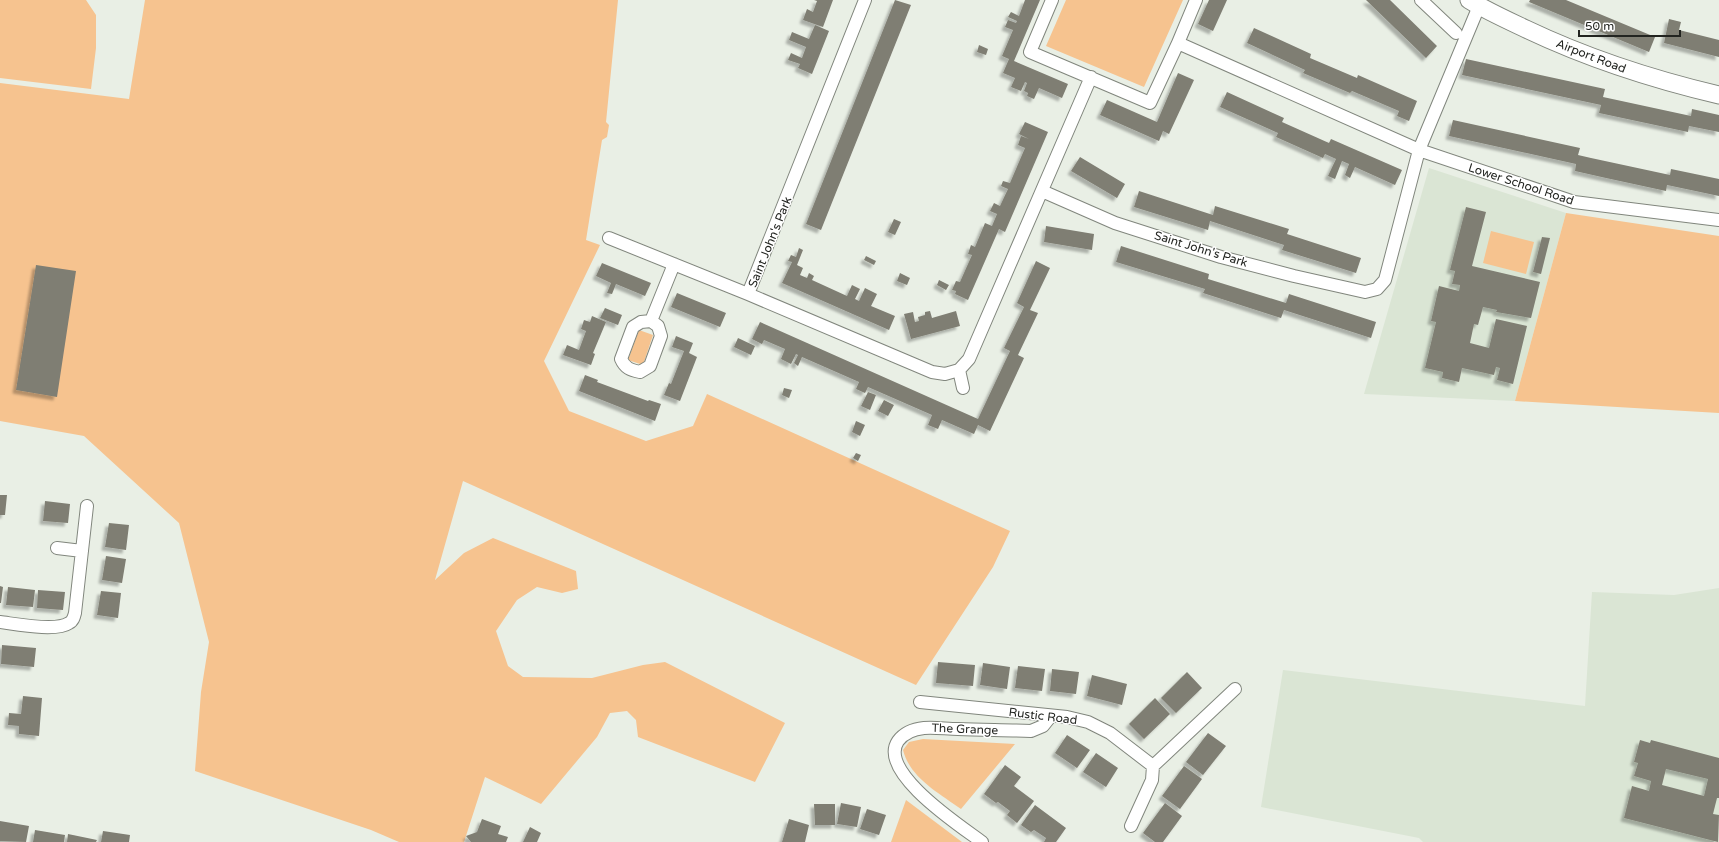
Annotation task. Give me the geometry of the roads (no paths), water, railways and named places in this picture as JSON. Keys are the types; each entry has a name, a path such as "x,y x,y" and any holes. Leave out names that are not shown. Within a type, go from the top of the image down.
{"main road":[{"name":"Airport Road","path":"1474,3 1530,31 1595,60 1641,75 1719,95"}],"street":[{"name":"Saint John's Park","path":"865,0 748,294 932,372 945,374 959,370"},
{"path":"1052,0 1030,52 1150,103 1196,0"},
{"path":"1421,0 1456,33"},
{"path":"1178,43 1419,150 1474,3"},
{"path":"963,388 959,370 969,359 1091,78"},
{"name":"Saint John's Park","path":"1042,191 1115,223 1221,256 1294,276 1365,292 1377,289 1385,280 1419,150"},
{"name":"Lower School Road","path":"1419,150 1574,202 1719,220"},
{"path":"610,238 748,294"},
{"path":"651,321 674,264"},
{"path":"0,622 46,627 62,626 69,623 75,613 87,506"},
{"path":"57,548 82,551"},
{"path":"1131,826 1152,780 1153,766 1235,689"},
{"name":"Rustic Road","path":"920,702 1051,716 1088,722 1110,733 1153,766"},
{"name":"The Grange","path":"982,842 943,814 913,787 897,764 894,755 896,745 903,734 923,728 1031,731 1042,726 1051,716"}]}
